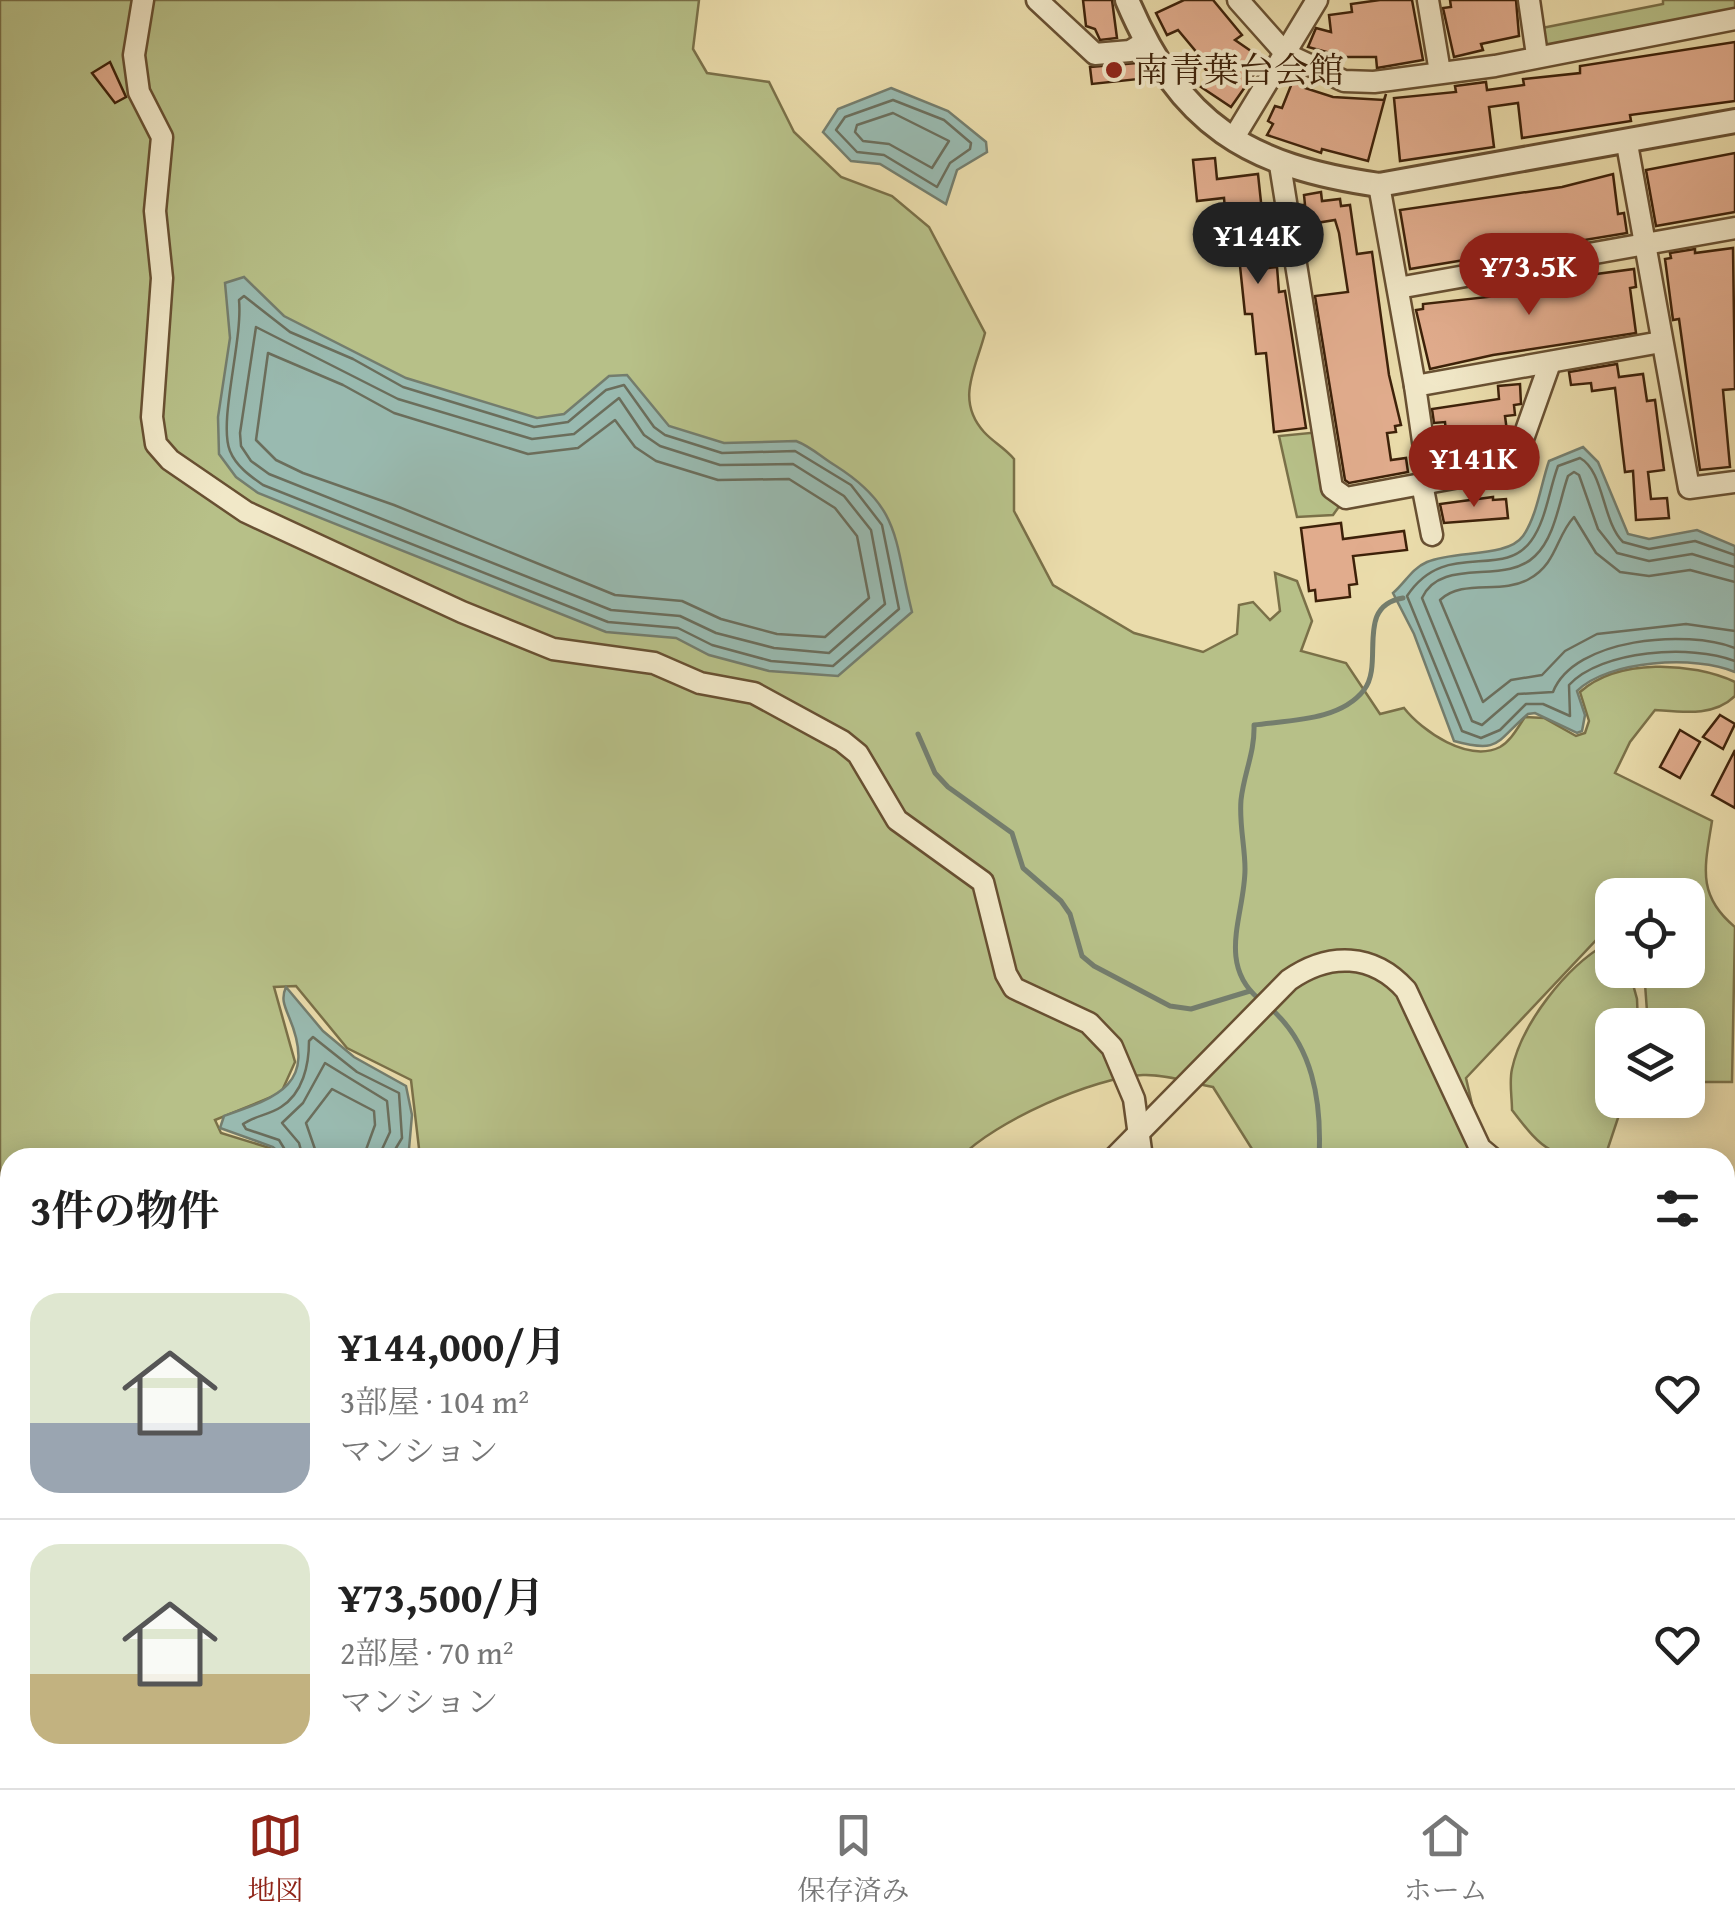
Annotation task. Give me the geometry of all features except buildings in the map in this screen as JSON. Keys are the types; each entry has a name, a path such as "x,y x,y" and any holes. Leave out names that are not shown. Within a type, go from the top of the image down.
{"street":[{"path":"143,0 134,55 139,92 162,137 156,212 162,278 152,417 156,444 170,460 246,512 462,612 553,649 654,663 700,683 754,692 842,741 858,754 897,820 983,882 1006,974 1014,988 1088,1023 1112,1047 1134,1100 1140,1148"},
{"path":"1037,0 1095,54 1130,51 1145,42"},
{"path":"1127,0 1145,42 1191,106 1233,139 1280,165 1379,185 1627,144 1735,121"},
{"path":"1238,0 1286,54 1344,80 1411,80 1735,20"},
{"path":"1233,139 1317,0"},
{"path":"1428,0 1440,72"},
{"path":"1528,0 1537,55"},
{"path":"1627,144 1688,488 1735,482"},
{"path":"1280,165 1332,488 1346,498 1513,467 1550,363"},
{"path":"1379,185 1414,386 1432,535"},
{"path":"1398,288 1735,228"},
{"path":"1414,386 1661,342"},
{"path":"1123,1148 1273,995 1306,968 1356,960 1392,975 1418,1012 1480,1148"}],"green space":[{"path":"0,0 699,0 693,49 707,73 769,82 794,132 841,177 892,196 929,227 985,333 970,384 975,420 1014,459 1014,511 1053,585 1134,633 1203,652 1237,634 1239,605 1253,602 1270,620 1280,611 1275,573 1297,581 1312,621 1301,651 1346,663 1380,714 1404,708 1434,735 1474,751 1500,747 1525,717 1544,718 1576,736 1585,733 1589,721 1580,692 1614,673 1677,667 1735,682 1735,696 1717,707 1697,712 1655,710 1630,742 1615,773 1712,821 1706,879 1714,903 1735,927 1732,1082 1705,1082 1705,1008 1647,1008 1645,988 1705,988 1705,878 1595,878 1595,941 1466,1078 1482,1148 1251,1148 1213,1087 1143,1075 1099,1084 1046,1104 996,1130 971,1148 419,1148 411,1080 347,1048 296,986 274,987 295,1062 281,1093 215,1120 221,1133 270,1148 0,1148"},
{"path":"1663,0 1735,0 1735,16 1541,49 1537,29 1663,4"},
{"path":"1320,432 1343,501 1333,515 1297,517 1279,436"},
{"path":"1595,951 1595,988 1634,988 1637,999 1637,1008 1595,1008 1595,1118 1618,1118 1608,1148 1547,1148 1512,1110 1511,1074 1525,1033 1548,998"}],"water":[{"path":"891,88 948,111 986,142 987,152 957,170 946,204 880,164 851,161 823,132 838,109"},
{"path":"244,277 284,316 406,378 537,418 564,414 609,376 627,375 669,426 724,443 802,443 857,481 884,512 892,528 912,612 838,676 769,671 709,655 676,638 606,632 258,493 236,477 219,454 218,417 230,338 225,283"},
{"path":"1583,447 1598,462 1628,534 1649,539 1697,530 1735,546 1735,672 1698,663 1630,667 1591,681 1577,691 1585,715 1582,731 1577,733 1535,713 1528,714 1490,745 1454,741 1414,634 1393,593 1427,562 1493,551 1515,543 1532,519 1549,461"},
{"path":"286,987 323,1031 354,1057 406,1086 412,1115 409,1148 274,1148 220,1128 224,1116 276,1094 295,1073 297,1040 284,995"}],"waterway":[{"path":"1259,999 1246,985 1236,954 1245,869 1241,800 1254,725 1314,717 1354,700 1370,679 1379,612 1388,603 1403,598"},
{"path":"918,734 935,773 948,787 1012,833 1023,868 1061,901 1070,914 1082,956 1094,966 1170,1006 1191,1009 1250,991"},
{"path":"1268,1006 1295,1038 1312,1075 1319,1116 1319,1148"}],"place":[{"name":"南青葉台会館","path":"1114,70"}]}
